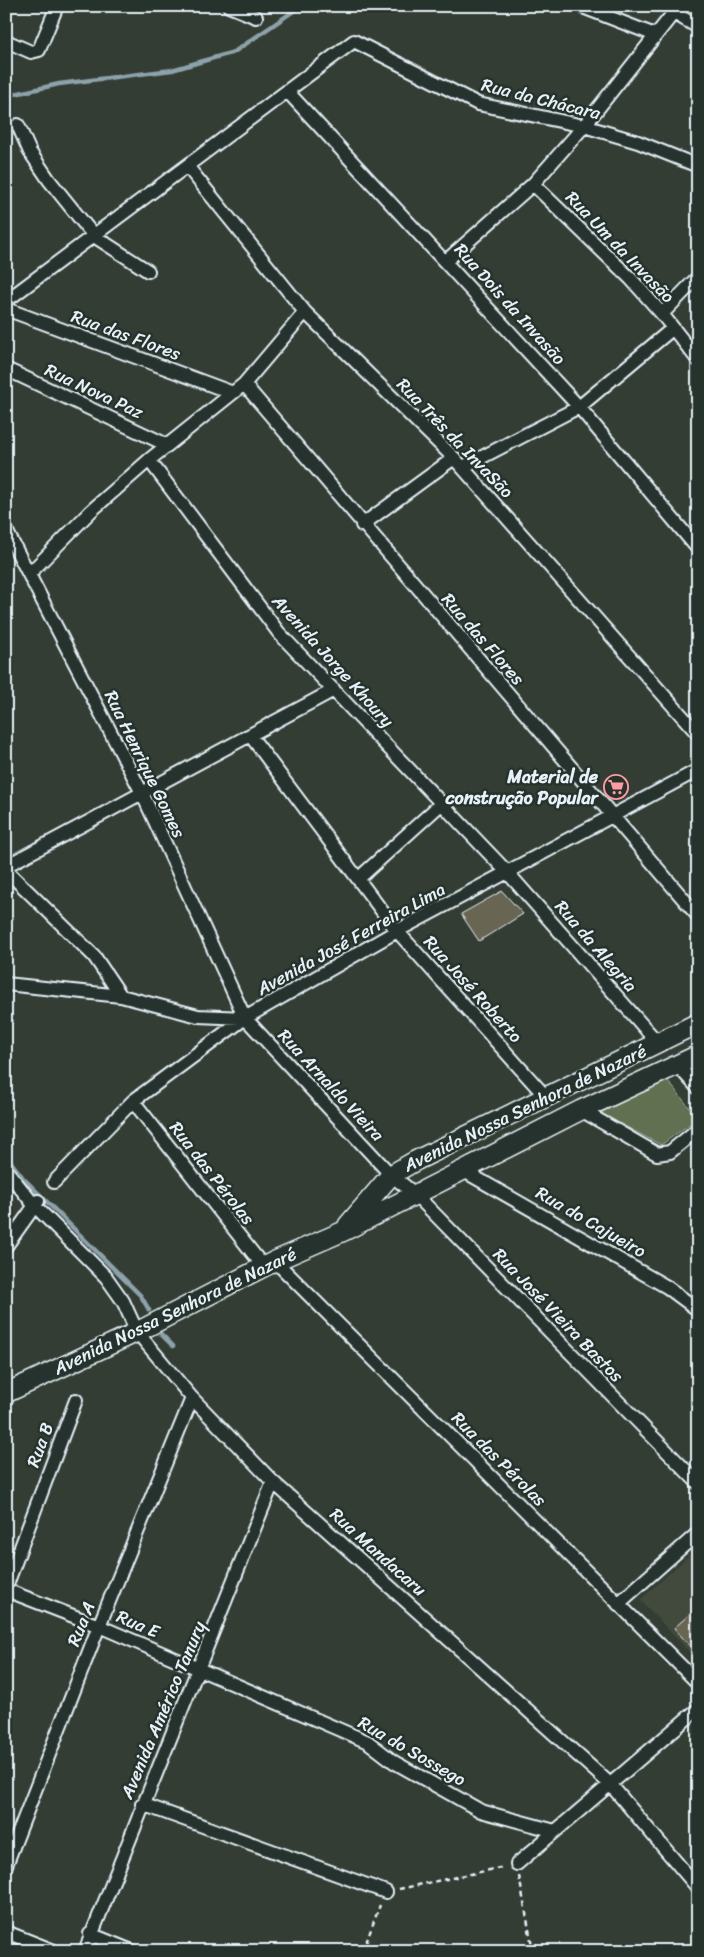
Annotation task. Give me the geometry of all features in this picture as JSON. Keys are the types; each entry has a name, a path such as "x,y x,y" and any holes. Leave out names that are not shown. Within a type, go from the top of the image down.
{"street":[{"path":"6,41 26,50 36,51 42,47 57,6"},
{"path":"229,6 256,17"},
{"path":"580,6 655,34"},
{"path":"446,261 533,184 584,126 655,34 677,10 698,26"},
{"name":"Rua da Chácara","path":"287,91 354,42 478,104 584,126 638,142 698,166"},
{"path":"6,301 287,91"},
{"name":"Rua Dois da Invasão","path":"287,91 579,407 698,549"},
{"path":"18,125 30,152 44,173 94,236 148,271"},
{"name":"Rua Três da InvaSão","path":"187,166 305,312 458,462 698,734"},
{"name":"Rua Um da Invasão","path":"533,184 595,242 662,314 672,330 698,360"},
{"path":"662,314 698,277"},
{"name":"Rua das Flores","path":"6,309 233,393"},
{"path":"30,573 91,510 167,445 244,384 305,312"},
{"path":"362,525 458,462 579,407 672,330"},
{"name":"Rua Nova Paz","path":"6,369 167,445"},
{"name":"Rua das Flores","path":"244,384 362,525 698,916"},
{"name":"Avenida Jorge Khoury","path":"149,460 279,633 508,873"},
{"name":"Rua Henrique Gomes","path":"6,530 30,573 142,793 245,1018"},
{"path":"6,866 334,690"},
{"name":"Rua José Roberto","path":"250,734 398,931 546,1097"},
{"name":"Avenida José Ferreira Lima","path":"54,1182 133,1101 245,1018 398,931 698,770"},
{"path":"358,879 442,803"},
{"path":"6,870 94,956 121,996"},
{"name":"Rua da Alegria","path":"508,873 658,1043"},
{"path":"6,984 121,996 198,1016 245,1018"},
{"name":"Rua Arnaldo Vieira","path":"245,1018 390,1175"},
{"name":"Avenida Nossa Senhora de Nazaré","path":"344,1231 390,1175 415,1160 698,1023"},
{"name":"Avenida Nossa Senhora de Nazaré","path":"6,1393 137,1332 269,1264 344,1231 580,1110 698,1055"},
{"path":"677,1065 698,1088"},
{"name":"Rua das Pérolas","path":"133,1101 269,1264 698,1683"},
{"path":"580,1110 657,1154 670,1152 698,1129"},
{"name":"Rua Mandacaru","path":"6,1170 106,1277 123,1301 137,1332 192,1398 273,1482 610,1784 698,1888"},
{"name":"Rua do Cajueiro","path":"464,1171 668,1287 698,1310"},
{"name":"Rua José Vieira Bastos","path":"390,1175 415,1194 698,1483"},
{"path":"6,1246 36,1203"},
{"name":"Rua A","path":"6,1865 99,1626 192,1398"},
{"name":"Rua B","path":"6,1588 76,1400"},
{"name":"Avenida Américo Tanury","path":"84,1951 142,1804 200,1669 273,1482"},
{"path":"618,1604 698,1533"},
{"name":"Rua E","path":"6,1588 200,1669"},
{"name":"Rua do Sossego","path":"200,1669 368,1742 394,1762 481,1811 555,1831"},
{"path":"517,1864 698,1708"},
{"path":"142,1804 386,1892"},
{"path":"6,1932 54,1951"},
{"path":"90,1934 132,1951"}],"path":[{"path":"363,1951 386,1892 517,1864 534,1951"}],"shaded area":[{"path":"698,1547 698,1661 640,1600"}],"green space":[{"path":"667,1080 698,1118 661,1145 600,1113"}],"building":[{"path":"502,891 523,914 479,941 461,914"},
{"path":"698,1607 698,1655 674,1628"}],"waterway":[{"path":"6,96 59,84 172,70 234,52 301,6"},
{"path":"6,1156 23,1178 141,1296 149,1310"},
{"path":"161,1334 173,1346"}],"place":[{"name":"Material de construção Popular","path":"616,787"}]}
